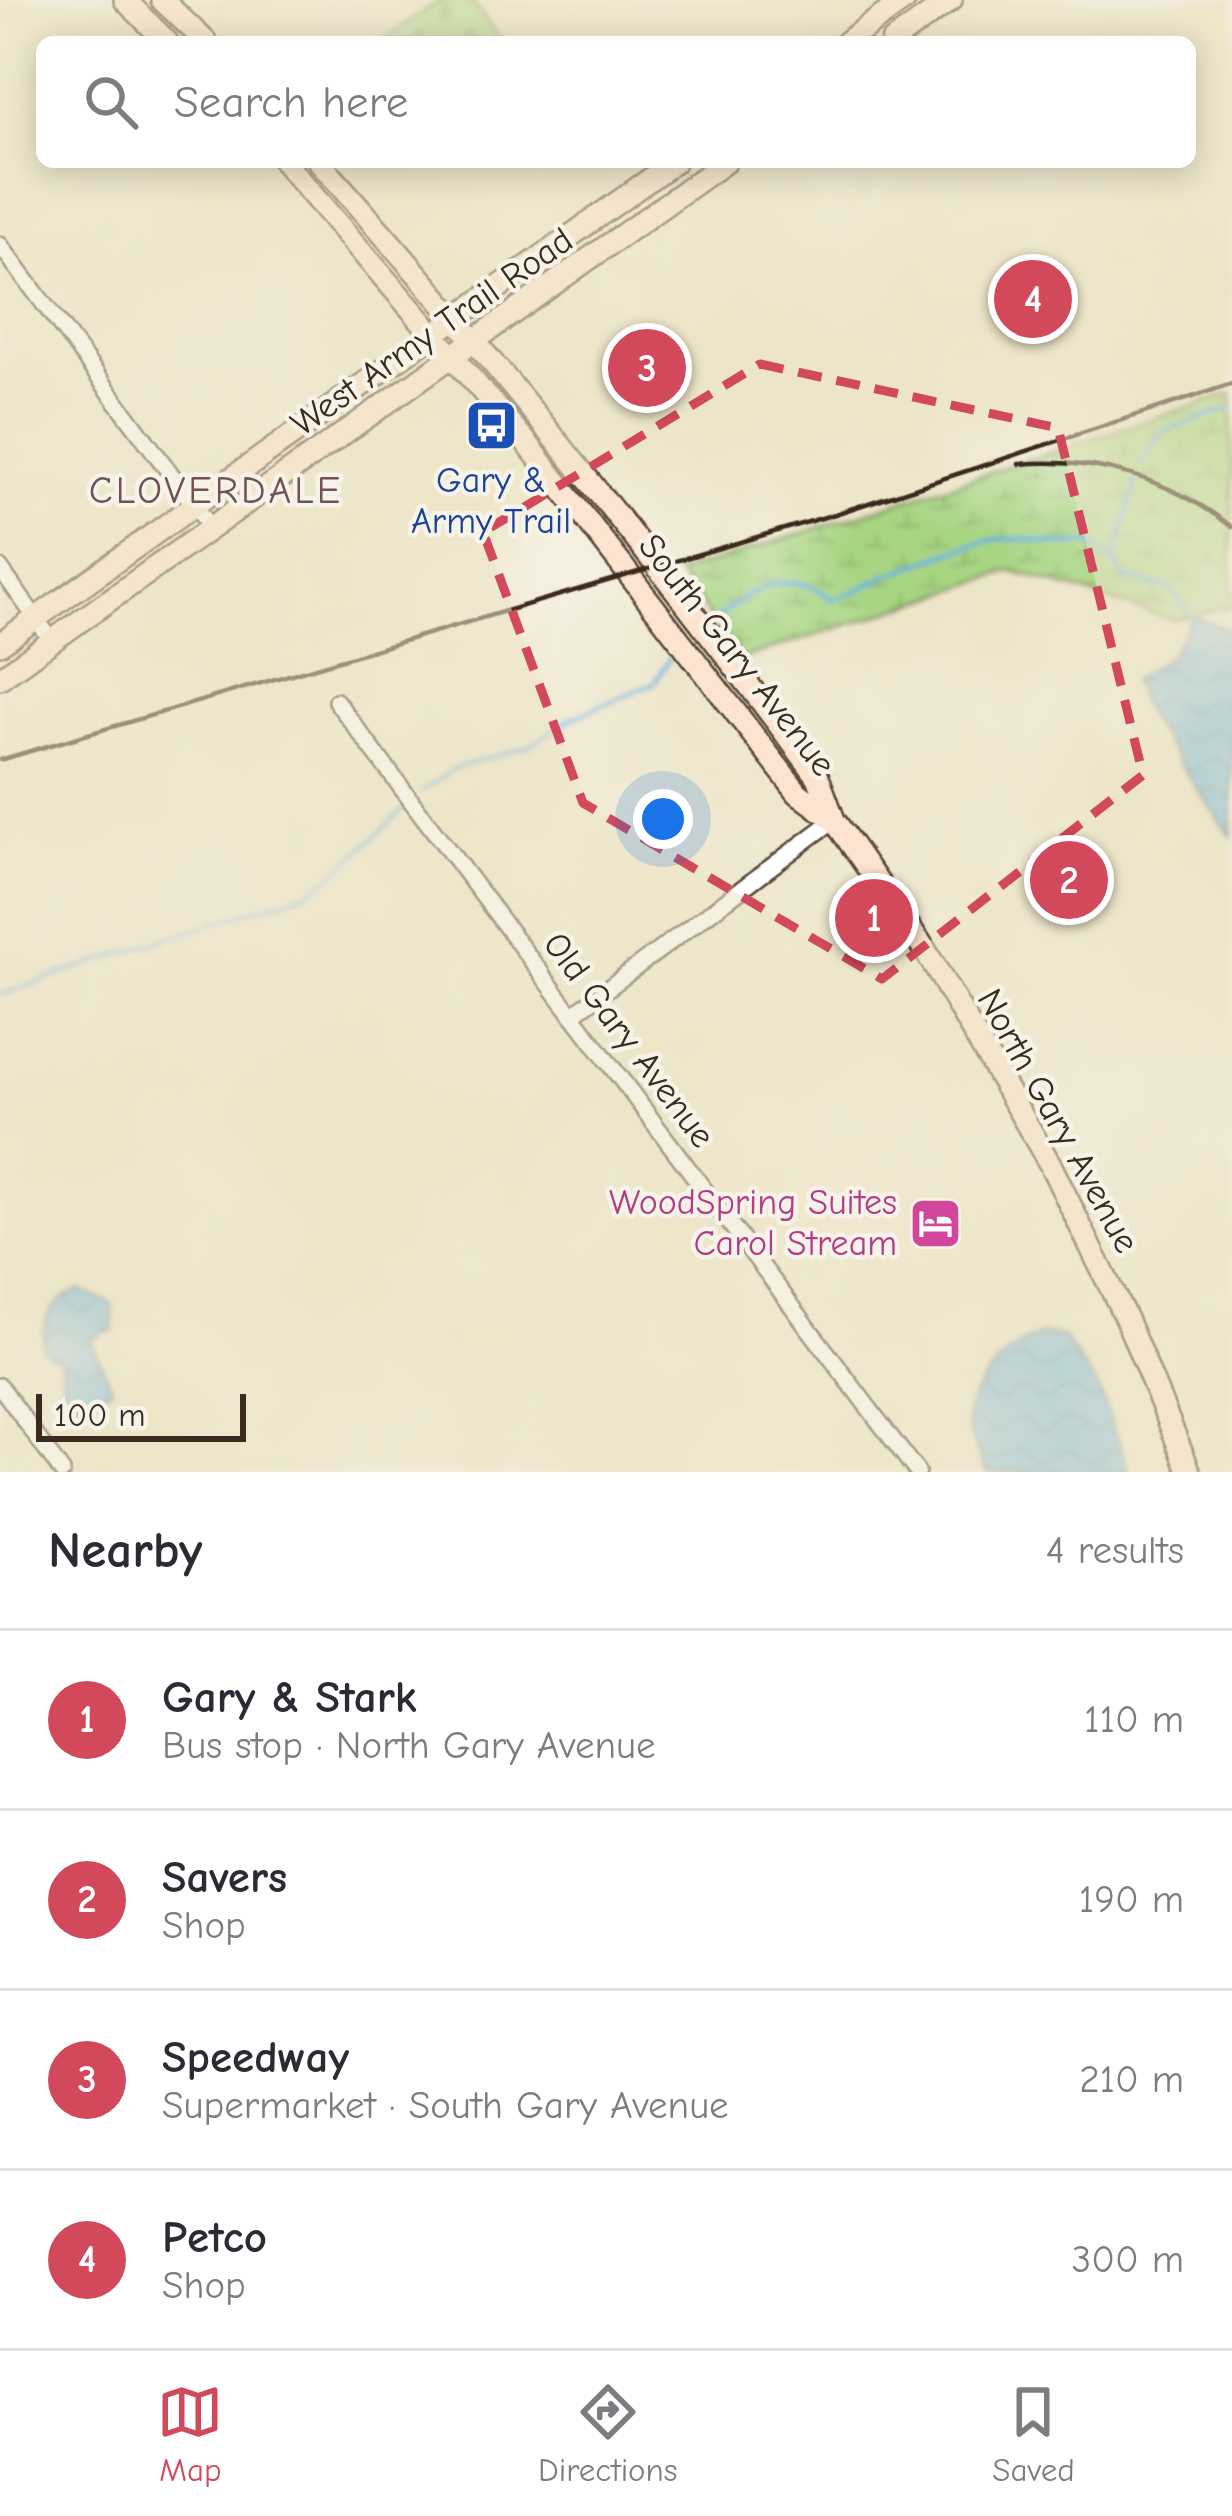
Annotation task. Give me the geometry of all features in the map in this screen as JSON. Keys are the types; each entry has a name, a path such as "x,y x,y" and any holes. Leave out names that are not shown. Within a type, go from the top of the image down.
{"main road":[{"path":"124,0 161,36"},
{"path":"162,0 200,36"},
{"path":"854,36 905,0"},
{"path":"900,36 950,0"},
{"name":"South Gary Avenue","path":"289,168 433,331 633,575 798,793 834,820"},
{"name":"South Gary Avenue","path":"324,168 455,315 742,676 818,777 834,820"},
{"name":"West Army Trail Road","path":"0,644 665,168"},
{"name":"West Army Trail Road","path":"0,678 717,168"},
{"name":"North Gary Avenue","path":"834,820 923,948 1044,1153 1127,1321 1190,1472"}],"street":[{"path":"0,245 212,529"},
{"path":"0,568 52,641"},
{"name":"Old Gary Avenue","path":"336,701 916,1472"},
{"path":"572,1015 834,820"},
{"path":"0,1386 62,1472"}],"highlighted area":[{"path":"760,364 1058,428 1143,775 882,979 583,803 483,532"}],"green space":[{"path":"441,0 470,0 497,36 389,36"},
{"path":"1232,393 1232,606 1174,620 1012,571 742,659 677,574"}],"water":[{"path":"1193,616 1232,631 1232,837 1148,720 1131,680 1169,656"},
{"path":"78,1290 113,1304 114,1331 102,1332 91,1341 112,1386 80,1406 63,1386 60,1359 42,1348 50,1312"},
{"path":"1042,1334 1062,1337 1098,1388 1130,1472 987,1472 968,1427 972,1398 1004,1359"}],"waterway":[{"path":"1141,465 1163,432 1232,408"},
{"path":"1136,482 1115,562 1123,577 1170,589 1194,617"},
{"path":"711,624 769,586 799,583 839,598 935,558 1001,539 1089,543 1115,562"},
{"path":"422,791 453,769 529,746 572,718 654,683 670,658"},
{"path":"0,995 306,892 344,865 405,808"}],"railway":[{"path":"0,760 835,514 1232,384"},
{"path":"1019,464 1076,464 1132,475 1184,496 1232,527"}],"place":[{"name":"Petco","path":"1033,299"},
{"name":"Speedway","path":"647,368"},
{"name":"Gary & Army Trail","path":"491,425"},
{"name":"Savers","path":"1069,880"},
{"name":"Gary & Stark","path":"874,918"},
{"name":"WoodSpring Suites Carol Stream","path":"936,1223"}],"district":[{"name":"CLOVERDALE","path":"216,490"}]}
